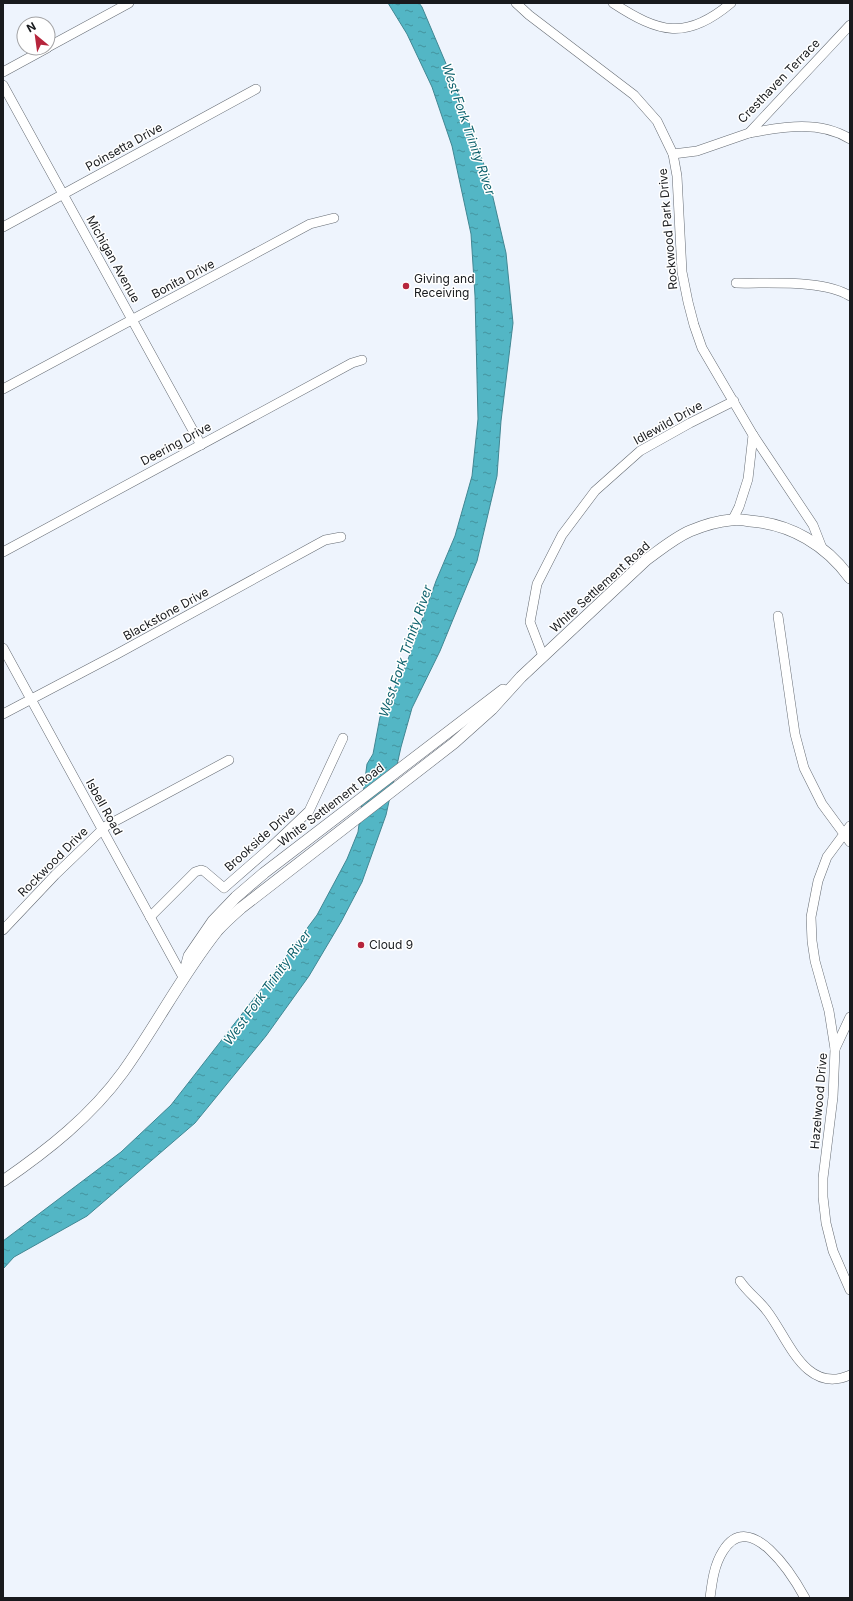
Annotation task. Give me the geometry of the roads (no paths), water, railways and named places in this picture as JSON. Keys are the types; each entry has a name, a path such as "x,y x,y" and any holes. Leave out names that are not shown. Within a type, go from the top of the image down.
{"main road":[{"name":"White Settlement Road","path":"3,1181 32,1161 68,1132 99,1102 122,1074 144,1043 183,977 222,926 241,908 454,743 492,709 521,677 543,656 646,560 667,544 690,532 733,519 762,522 797,532 822,548 840,564 850,578"},
{"name":"White Settlement Road","path":"183,977 189,956 213,921 236,897 264,873 521,677"}],"street":[{"path":"56,43 129,3"},
{"name":"Rockwood Park Drive","path":"516,3 529,15 634,95 657,121 673,154 677,176 682,272 688,302 702,348 734,400 753,435 814,525 822,548"},
{"path":"613,3 636,18 650,24 668,28 697,25 707,21 731,3"},
{"name":"Cresthaven Terrace","path":"673,154 697,151 749,133 850,25"},
{"path":"3,72 32,56"},
{"name":"Michigan Avenue","path":"3,85 201,445"},
{"name":"Poinsetta Drive","path":"3,227 256,89"},
{"path":"749,133 787,126 814,127 830,130 850,139"},
{"name":"Bonita Drive","path":"3,389 310,224 334,218"},
{"path":"736,283 813,284 839,291 850,296"},
{"name":"Deering Drive","path":"3,552 352,362 362,360"},
{"name":"Idlewild Drive","path":"543,656 530,622 536,584 562,535 595,491 640,451 734,400"},
{"path":"733,519 748,479 753,435"},
{"name":"Blackstone Drive","path":"3,714 117,654 325,540 341,537"},
{"path":"778,616 795,734 804,768 822,804 850,842"},
{"name":"Isbell Road","path":"3,648 183,977"},
{"name":"Brookside Drive","path":"150,917 195,872 200,870 204,871 224,888 271,847 309,811 343,738"},
{"name":"Rockwood Drive","path":"3,930 55,875 102,830 229,760"},
{"name":"Hazelwood Drive","path":"850,826 827,857 818,881 811,917 812,942 815,961 829,1011 835,1048 833,1097 823,1178 823,1197 826,1223 833,1251 850,1290"},
{"path":"835,1048 850,1017"},
{"path":"740,1282 767,1311 797,1359 816,1375 826,1379 842,1379 850,1375"},
{"path":"710,1598 714,1573 722,1552 727,1545 740,1537 752,1539 770,1549 786,1567 805,1598"}],"water":[{"name":"West Fork Trinity River","path":"388,3 419,3 422,7 458,92 488,176 506,253 513,323 501,421 497,476 477,561 440,651 412,708 401,747 386,815 362,882 341,922 309,976 266,1036 195,1123 87,1216 14,1257 3,1269 3,1241 121,1152 171,1105 317,915 347,859 358,832 367,764 373,754 380,717 406,665 436,581 455,536 472,476 478,419 475,296 471,234 452,146 432,87 407,34"}],"place":[{"name":"Giving and Receiving","path":"406,286"},
{"name":"Cloud 9","path":"361,945"}]}
